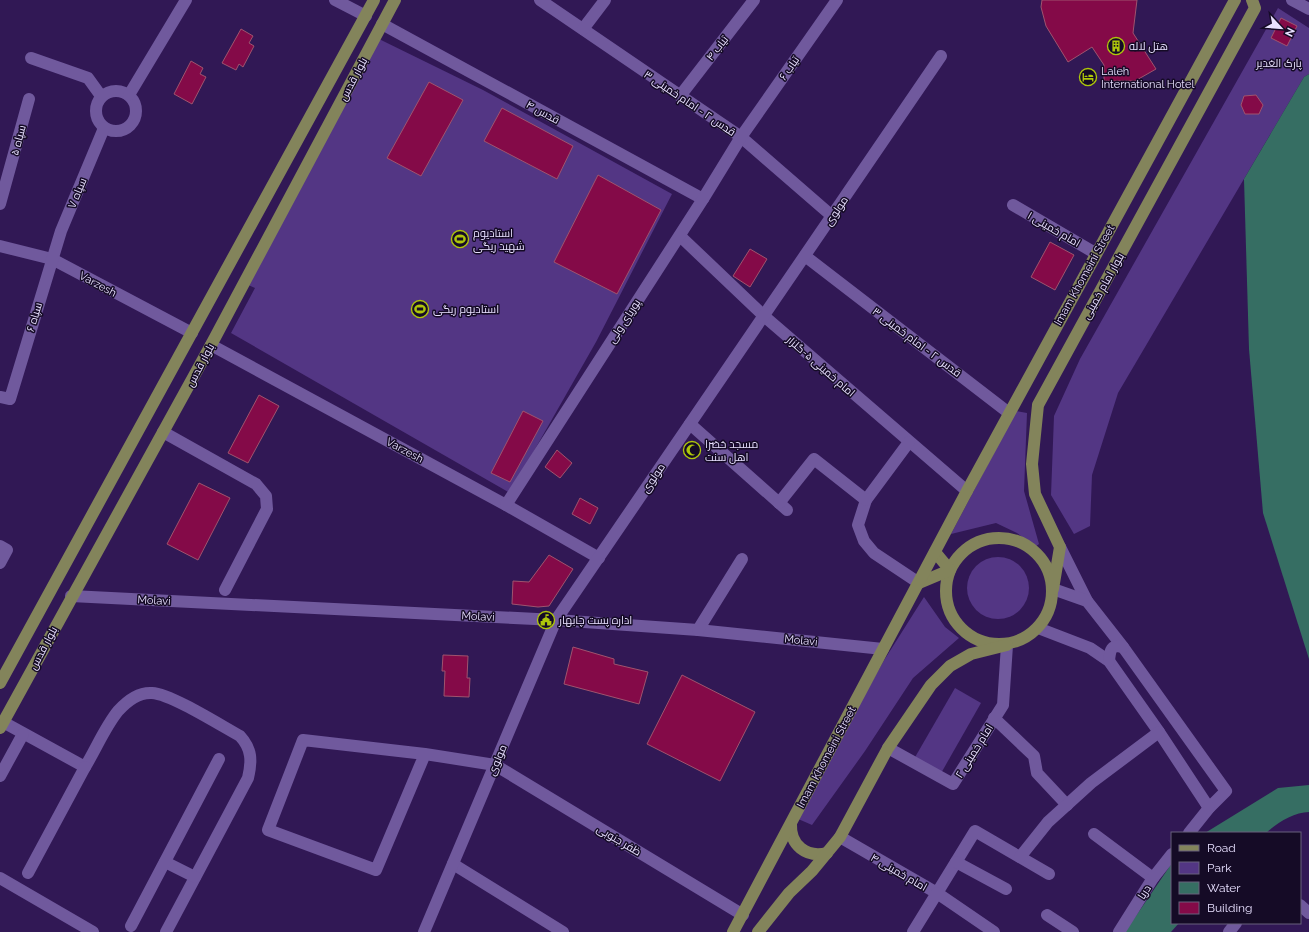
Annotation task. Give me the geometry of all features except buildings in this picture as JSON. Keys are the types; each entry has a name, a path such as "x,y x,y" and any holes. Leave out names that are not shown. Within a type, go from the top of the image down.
{"main road":[{"name":"بلوار قدس","path":"0,684 374,0"},
{"name":"بلوار قدس","path":"1,725 211,345 395,0"},
{"name":"Imam Khomeini Street","path":"734,932 967,490 1095,253 1235,0"},
{"name":"بلوار امام خمینی","path":"1060,547 1035,494 1032,464 1038,405 1255,8 1252,0"},
{"path":"366,16 382,24"},
{"path":"192,334 211,345"},
{"path":"1019,395 1038,405"},
{"path":"1007,645 994,645 976,640 960,629 953,619 945,595 946,582 950,570 957,558 966,549 978,542 991,538 1005,538 1018,541 1030,547 1048,568 1052,589"},
{"path":"743,915 763,930 840,837 888,748 931,685 950,666 971,654 1019,641 1038,628 1046,616 1051,603 1052,589 1060,547"},
{"path":"935,552 950,570"},
{"path":"919,583 950,570"},
{"path":"52,587 71,596"},
{"path":"791,824 794,841 801,850 814,855 827,853"}],"street":[{"path":"130,95 186,0"},
{"path":"335,0 366,16"},
{"name":"قدس ۲ - امام خمینی ۳","path":"540,0 741,137 832,216"},
{"path":"583,29 605,0"},
{"name":"تیاب ۴","path":"680,96 754,0"},
{"name":"تیاب ۶","path":"741,137 837,0"},
{"path":"1292,0 1309,9"},
{"name":"قدس ۴","path":"382,24 703,199"},
{"name":"مولوی","path":"424,932 556,620 941,56"},
{"path":"31,58 88,78 102,96"},
{"path":"115,90 130,95 136,112 132,123 128,127 116,131 104,128 97,119 95,113 95,106 102,96 115,90"},
{"name":"سپاه ۵","path":"0,204 29,99"},
{"name":"سپاه ۷","path":"52,259 61,231 104,128"},
{"name":"پوریای ولی","path":"506,505 680,236 741,137"},
{"name":"امام خمینی ۱","path":"1013,204 1095,253"},
{"name":"امام خمینی ۵-گلزار","path":"680,236 764,316 909,442 967,490"},
{"name":"Varzesh","path":"0,246 52,259 192,334"},
{"name":"قدس ۲ - امام خمینی ۳","path":"805,256 1009,413"},
{"name":"سپاه ۶","path":"0,397 10,399 52,259"},
{"name":"Varzesh","path":"211,345 506,505 599,558"},
{"path":"690,424 783,507 814,458 866,500"},
{"path":"163,432 256,484 266,496 267,509 225,590"},
{"path":"909,442 866,500 858,525 864,542 874,553 919,583"},
{"path":"0,546 7,550 0,562"},
{"path":"1060,547 1087,601 1123,647 1226,792 1208,808 1190,832"},
{"path":"698,630 742,559"},
{"path":"1052,589 1087,601"},
{"name":"Molavi","path":"71,596 556,620 698,630 883,649"},
{"path":"1038,628 1090,648 1109,661 1159,732 1208,808"},
{"name":"امام خمینی ۲","path":"888,748 953,784 1003,706 1007,645"},
{"path":"1109,661 1112,647 1117,645 1123,647"},
{"path":"28,872 117,713 130,700 139,694 151,693 170,698 240,736 246,743 250,752 251,764 248,778 166,932"},
{"path":"994,718 1034,756 1037,773 1067,805"},
{"path":"1,725 23,734 86,767"},
{"path":"1049,874 1020,857 1048,822 1091,783 1159,732"},
{"path":"0,776 23,734"},
{"path":"425,754 376,870 268,830 302,740 425,754 495,765"},
{"path":"131,926 219,759"},
{"name":"ظفر جنوبی","path":"495,765 743,915"},
{"name":"امام خمینی ۴","path":"840,837 937,893 975,831 1020,857"},
{"path":"1094,834 1154,878"},
{"name":"دریا","path":"1119,932 1154,878 1171,855"},
{"path":"165,862 195,877"},
{"path":"956,862 1006,889"},
{"path":"453,864 563,932"},
{"path":"0,878 94,932"},
{"path":"913,932 937,893 994,932"},
{"path":"1301,906 1309,912"},
{"path":"1047,915 1073,932"},
{"path":"1228,932 1235,924"}],"green space":[{"name":"پارک الغدیر","path":"1278,8 1309,28 1309,74 1304,77 1118,393 1092,475 1090,526 1074,534 1051,495 1054,416 1080,359"},
{"name":"استادیوم شهید ریگی","path":"379,39 483,90 672,194 596,342 510,493 231,333 255,288 246,284"},
{"path":"1016,411 1027,413 1024,491 1039,544 1035,547 1017,533 996,523 951,534"},
{"path":"998,557 1010,559 1020,566 1027,576 1029,588 1027,600 1020,610 1010,617 998,619 986,617 976,610 969,600 967,588 969,576 976,566 986,559"},
{"path":"924,597 945,627 959,638 913,678 865,751 812,825 796,818 883,662"},
{"path":"955,688 981,703 940,775 914,759"}],"water":[{"path":"1309,74 1309,659 1263,513 1249,349 1244,179 1304,77"},
{"path":"1309,785 1309,812 1303,812 1286,819 1267,832 1207,832 1278,788"},
{"path":"1171,864 1171,924 1178,924 1171,932 1125,932"}],"place":[{"name":"هتل لاله","path":"1116,46"},
{"name":"Laleh International Hotel","path":"1088,77"},
{"name":"استادیوم شهید ریگی","path":"460,239"},
{"name":"استادیوم ریگی","path":"420,309"},
{"name":"مسجد خضرا اهل سنت","path":"692,450"},
{"name":"اداره پست چابهار","path":"546,620"}]}
